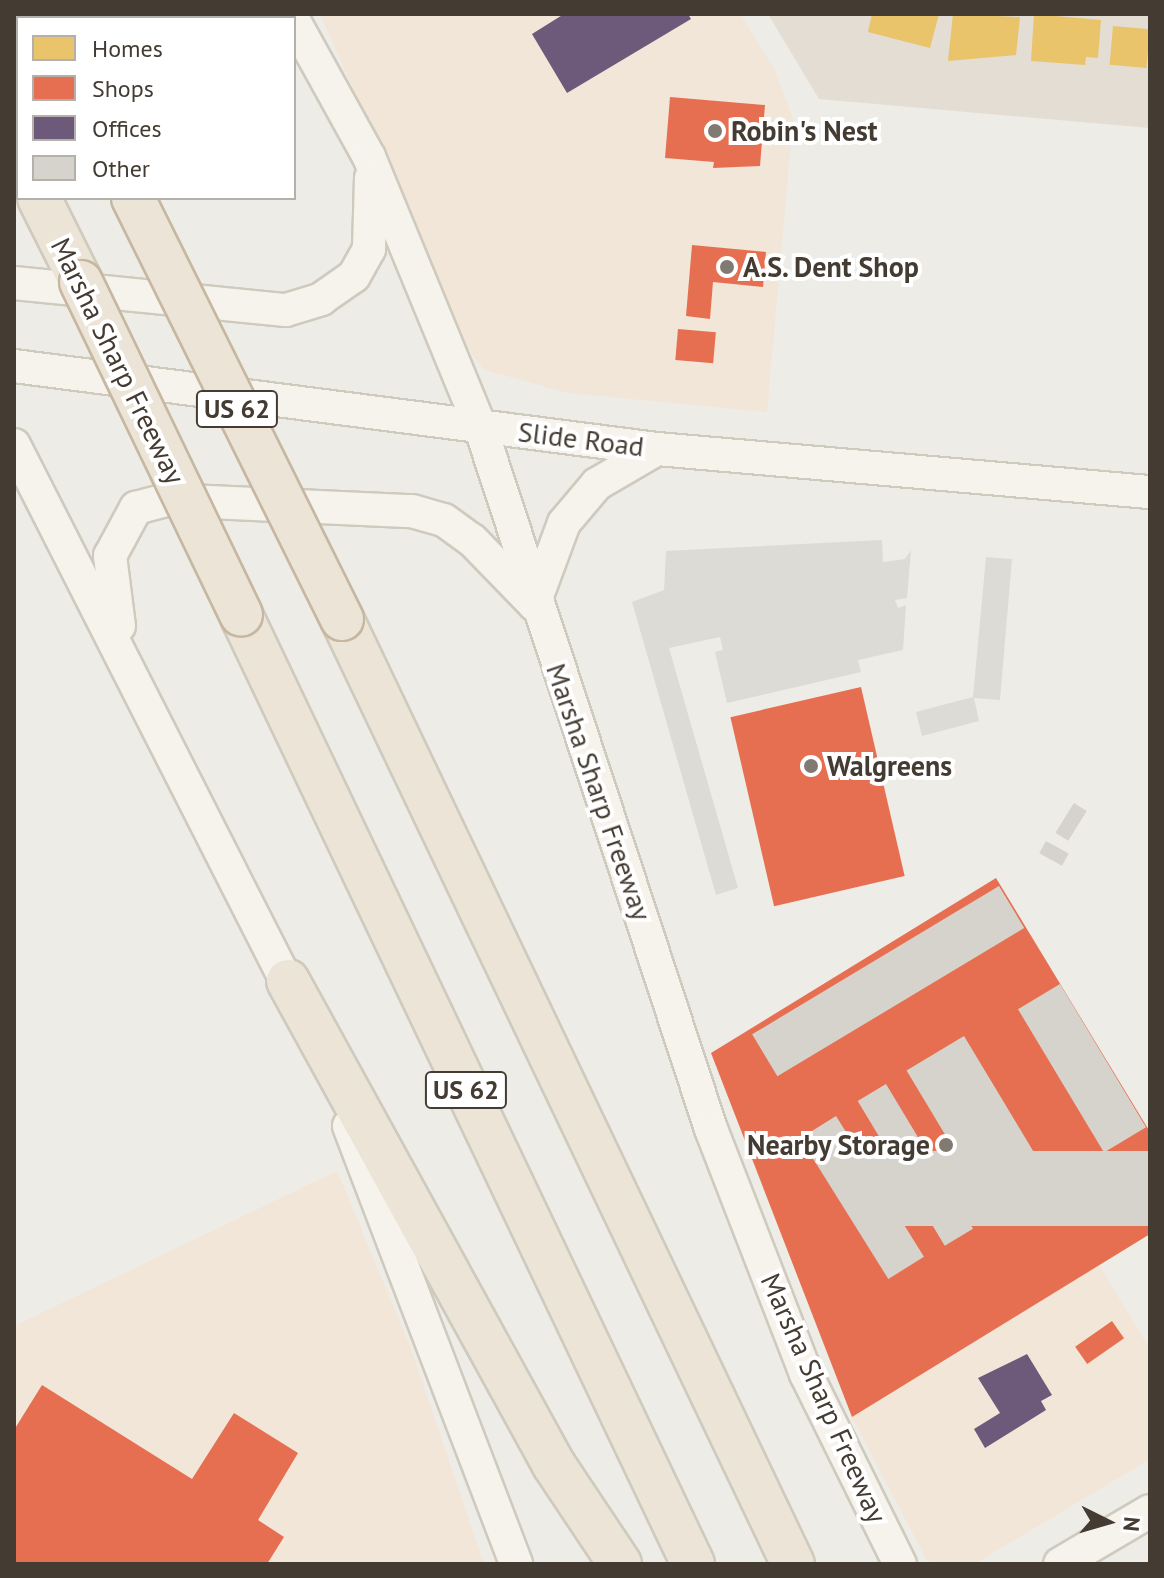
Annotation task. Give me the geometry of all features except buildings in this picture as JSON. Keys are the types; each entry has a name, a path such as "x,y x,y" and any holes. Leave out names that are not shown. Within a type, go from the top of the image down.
{"highway":[{"name":"Marsha Sharp Freeway","path":"40,200 693,1564"},
{"name":"US 62","path":"134,200 342,619 793,1564"},
{"path":"288,981 554,1465 620,1564"}],"main road":[{"name":"Marsha Sharp Freeway","path":"296,25 369,157 480,426 534,604 711,1129 806,1374 900,1564"},
{"path":"14,283 286,310 321,299 354,276 369,249 369,157"},
{"name":"Slide Road","path":"14,366 657,449 1150,492"},
{"path":"14,445 122,649 288,981 406,1262 516,1564"},
{"path":"122,649 110,556 136,508 166,500 412,511 444,520 472,540 534,604 564,523 597,484 657,449"},
{"path":"1060,1564 1150,1511"}],"shaded area":[{"path":"320,14 740,14 776,72 793,119 767,412 568,393 484,370 466,346"},
{"path":"768,14 1150,14 1150,128 819,99"},
{"path":"882,540 883,562 905,559 911,550 907,598 895,600 898,608 906,605 903,650 858,660 861,672 727,703 715,652 723,650 720,637 669,648 738,888 716,895 632,602 664,590 666,551"},
{"path":"986,557 1012,559 1000,700 974,698 979,721 922,736 916,712 973,697"},
{"path":"337,1171 410,1346 484,1564 14,1564 14,1326"},
{"path":"1099,1265 1150,1349 1150,1459 974,1564 927,1561 852,1417"}],"place":[{"name":"Robin's Nest","path":"715,131"},
{"name":"A.S. Dent Shop","path":"727,267"},
{"name":"Walgreens","path":"811,766"},
{"name":"Nearby Storage","path":"946,1145"}]}
